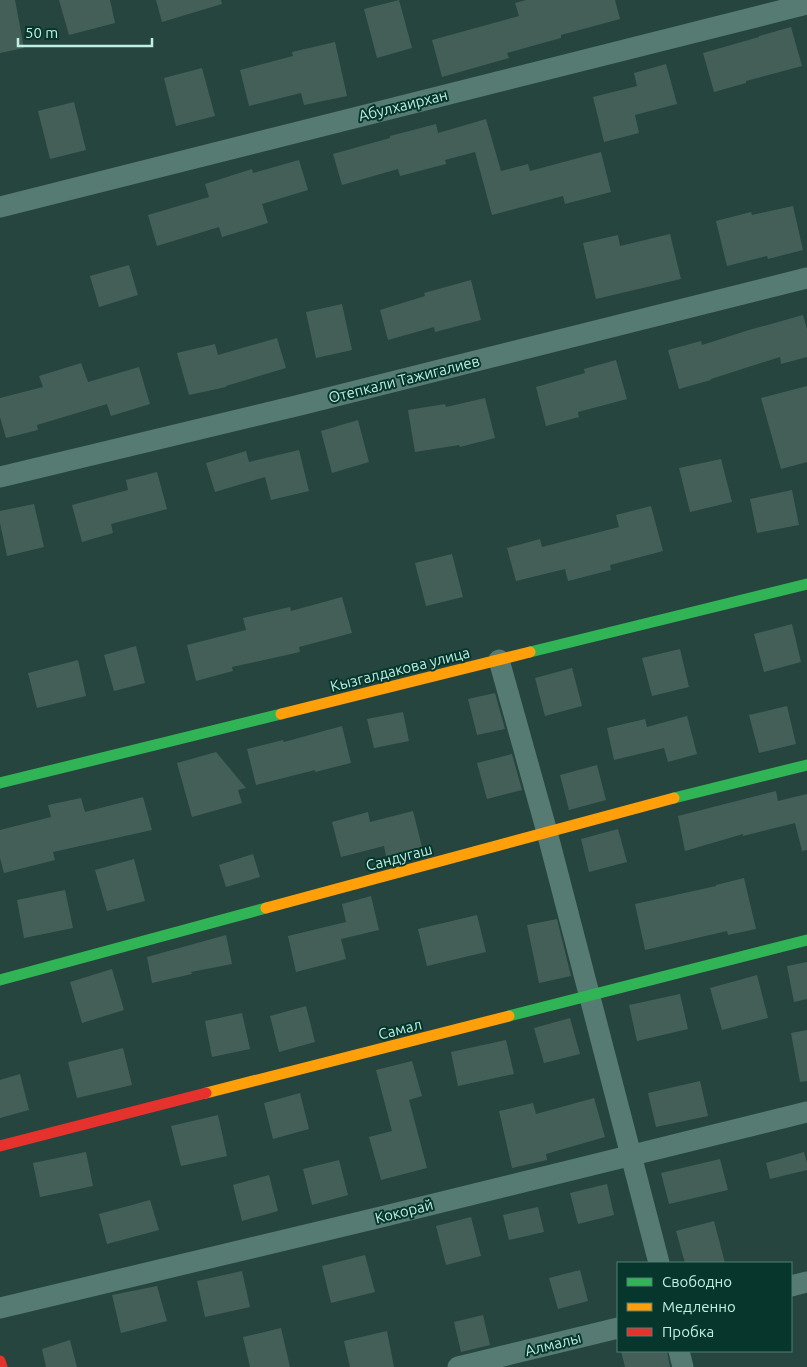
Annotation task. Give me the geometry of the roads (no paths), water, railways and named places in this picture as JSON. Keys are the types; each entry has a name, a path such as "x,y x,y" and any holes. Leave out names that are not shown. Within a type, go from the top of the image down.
{"street":[{"name":"Абулхаирхан","path":"0,207 807,4"},
{"name":"Отепкали Тажигалиев","path":"0,477 304,404 807,278"},
{"name":"Кызгалдакова улица","path":"0,783 807,584"},
{"path":"499,660 547,832 659,1262"},
{"name":"Сандугаш","path":"0,980 703,790 807,765"},
{"name":"Самал","path":"0,1146 807,940"},
{"name":"Кокорай","path":"0,1308 807,1112"},
{"path":"792,1286 807,1282"},
{"name":"Алмалы","path":"458,1367 617,1328"},
{"path":"679,1352 683,1367"},
{"path":"0,1361 2,1367"}]}
